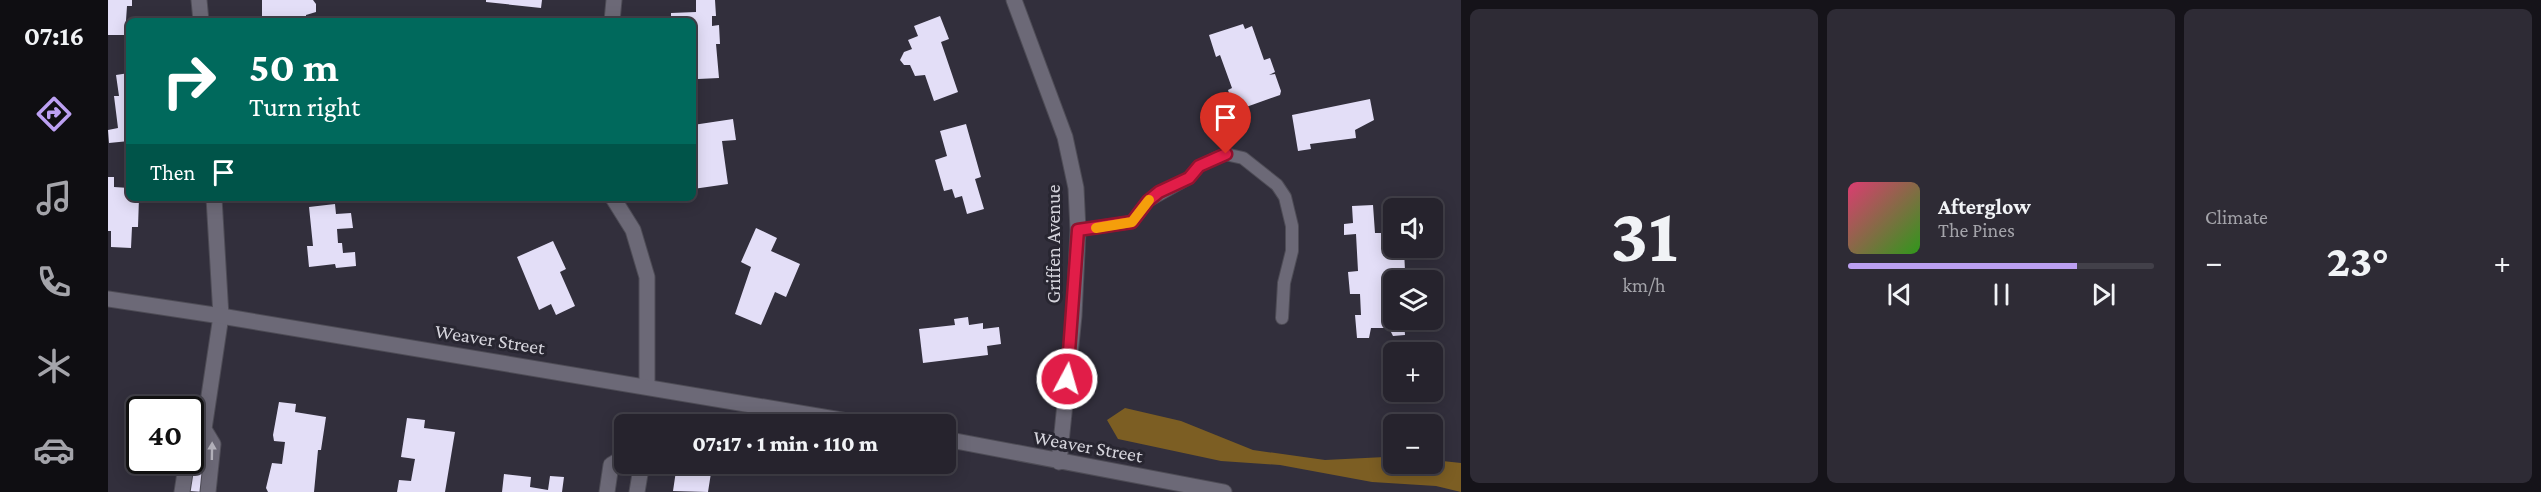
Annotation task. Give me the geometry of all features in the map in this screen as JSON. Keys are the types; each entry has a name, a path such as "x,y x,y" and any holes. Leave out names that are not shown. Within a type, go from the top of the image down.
{"street":[{"path":"199,0 201,18"},
{"path":"612,18 614,0"},
{"name":"Griffen Avenue","path":"1014,0 1065,137 1076,188 1078,230 1074,316 1059,462"},
{"path":"208,492 213,444 204,429 221,316 214,201"},
{"path":"615,201 633,230 647,277 647,386"},
{"name":"Weaver Street","path":"108,299 808,414"},
{"name":"Weaver Street","path":"956,441 1224,492"},
{"path":"607,492 611,465 614,463"},
{"path":"182,492 185,474"},
{"path":"638,492 640,474"}],"lane":[{"path":"1078,230 1132,222 1148,201 1189,178 1199,166 1226,154 1243,158 1276,184 1286,197 1292,226 1292,251 1284,283 1282,318"}],"shaded area":[{"path":"1125,408 1181,421 1253,450 1325,460 1383,457 1383,474 1443,474 1443,461 1461,463 1461,492 1436,486 1372,482 1280,465 1221,461 1118,439 1107,420"}],"building":[{"path":"108,0 132,0 132,6 127,6 125,35 108,35"},
{"path":"262,0 313,0 316,4 316,12 306,15 306,18 262,18"},
{"path":"486,0 542,0 541,8 486,2"},
{"path":"696,0 715,0 716,16 712,16 712,26 719,25 720,44 716,44 719,78 698,79 696,18 671,18 671,13 696,12"},
{"path":"940,16 949,39 941,42 958,92 934,101 925,75 915,76 910,65 904,65 900,60 904,52 912,49 908,40 918,36 914,26"},
{"path":"1243,24 1245,29 1252,26 1264,60 1270,58 1275,72 1269,75 1275,74 1281,91 1280,95 1235,111 1228,90 1232,88 1220,55 1216,57 1209,35"},
{"path":"126,73 126,141 109,143 108,130 118,128 114,96 119,96 116,75"},
{"path":"1370,99 1374,120 1355,130 1356,138 1310,144 1311,149 1298,151 1292,115"},
{"path":"733,119 736,140 722,141 728,184 696,189 696,125"},
{"path":"966,124 981,177 975,179 984,209 967,214 962,196 955,198 952,189 944,191 935,160 947,156 940,131"},
{"path":"108,177 114,177 114,187 126,188 126,201 139,201 138,227 132,227 131,248 111,247 111,231 108,231"},
{"path":"335,204 336,214 351,213 353,228 337,229 338,243 342,243 343,253 355,252 356,266 336,268 335,264 309,267 307,246 313,246 309,207"},
{"path":"1373,205 1375,233 1383,233 1383,258 1404,258 1405,270 1383,270 1383,328 1371,328 1369,338 1357,338 1355,315 1361,315 1360,294 1350,294 1348,272 1358,271 1356,234 1344,235 1344,224 1353,223 1352,206"},
{"path":"756,228 777,238 771,251 800,264 786,297 775,292 761,325 735,314 751,267 741,262"},
{"path":"553,241 566,269 560,272 575,306 556,315 551,304 539,310 517,257"},
{"path":"968,317 969,325 983,323 983,329 999,327 1001,344 987,346 988,355 923,363 919,329 955,325 954,319"},
{"path":"1390,330 1405,330 1405,335 1393,336"},
{"path":"279,402 296,404 295,412 326,417 321,450 318,450 314,492 268,492 266,488 272,463 282,464 285,442 274,441 273,435"},
{"path":"407,418 425,420 424,428 455,432 445,492 397,492 399,480 411,481 415,459 401,457"},
{"path":"204,459 210,460 204,492 189,491 192,474 204,474"},
{"path":"504,474 531,477 530,487 548,490 550,476 564,477 562,492 502,492"},
{"path":"676,474 711,474 708,492 673,491"}],"slow traffic":[{"path":"1096,228 1132,222 1140,215 1149,200"}],"route":[{"path":"1067,379 1074,316 1078,230 1132,222 1140,215 1148,201 1159,192 1189,178 1199,166 1212,158 1226,154"}]}
